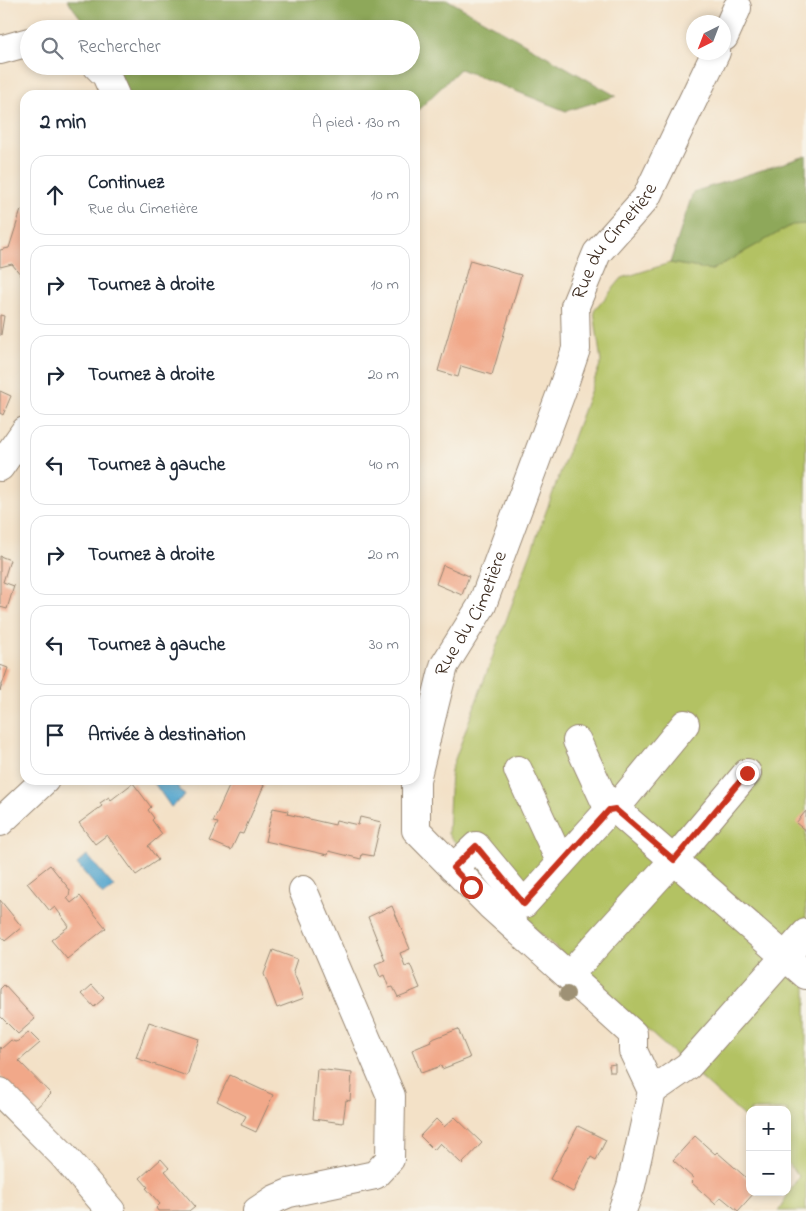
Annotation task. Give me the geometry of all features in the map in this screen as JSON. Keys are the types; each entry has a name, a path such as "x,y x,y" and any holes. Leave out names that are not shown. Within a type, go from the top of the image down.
{"street":[{"path":"731,21 737,8"},
{"path":"0,50 20,44"},
{"name":"Rue du Cimetière","path":"420,764 444,666 482,605 562,393 576,349 575,306 598,253 646,198 712,60"},
{"path":"106,75 113,90"},
{"path":"0,467 20,438"},
{"path":"453,868 476,846 524,904 612,809 685,724"},
{"path":"576,741 612,809 674,860 806,975"},
{"path":"518,770 561,863"},
{"path":"581,962 674,860 747,773"},
{"path":"0,822 40,785"},
{"name":"Rue du Cimetière","path":"416,785 416,830 490,905 633,1034 633,1051 652,1091"},
{"path":"257,1211 275,1198 289,1193 375,1175 390,1159 392,1096 303,890"},
{"path":"622,1211 631,1186 652,1091 688,1066 806,933"},
{"path":"0,1092 62,1154 110,1211"}],"green space":[{"path":"67,0 448,0 616,96 566,111 460,69 420,108 420,90 126,90 119,75 420,75 420,20 82,20"},
{"path":"806,156 806,224 792,225 712,270 670,263 693,192"},
{"path":"792,224 806,224 806,1211 778,1211 787,1196 791,1196 791,1189 799,1176 791,1167 791,1106 746,1106 746,1118 517,913 448,834 451,770 601,362 594,311 622,278 670,263 712,270"}],"water":[{"path":"156,785 177,785 185,796 171,807"},
{"path":"87,855 114,887 103,895 77,864"}],"building":[{"path":"20,213 20,274 12,264 0,267 0,250 9,248"},
{"path":"470,260 521,275 492,375 461,366 458,377 438,371"},
{"path":"0,315 4,316 1,335 0,335"},
{"path":"0,391 11,396 3,415 0,413"},
{"path":"0,556 10,560 3,582 14,586 7,609 0,607"},
{"path":"443,565 469,576 462,595 436,584"},
{"path":"0,665 8,668 0,691"},
{"path":"130,785 134,785 151,807 148,810 154,818 152,820 162,834 148,846 158,860 136,875 107,835 95,844 79,823 102,806 100,803 109,797 111,800"},
{"path":"230,785 264,785 243,834 239,833 231,850 210,841 218,823 213,822"},
{"path":"273,808 288,811 287,814 335,825 336,820 358,825 360,817 381,822 373,856 362,854 361,859 329,851 328,855 265,841"},
{"path":"806,811 806,831 796,823"},
{"path":"50,865 70,890 67,898 71,903 80,896 106,928 67,959 51,940 69,926 55,907 50,911 27,883"},
{"path":"0,900 22,927 5,941 0,935"},
{"path":"392,906 410,949 400,953 405,966 410,964 420,988 398,997 393,987 389,988 384,975 380,977 375,964 385,960 368,917"},
{"path":"273,950 297,959 293,971 304,998 277,1008 264,974"},
{"path":"4,985 35,1019 18,1034 0,1016 0,989"},
{"path":"92,985 104,998 94,1007 82,994"},
{"path":"149,1022 199,1039 187,1076 136,1058"},
{"path":"458,1029 470,1058 442,1069 441,1066 421,1073 412,1050 431,1042 430,1040"},
{"path":"29,1032 40,1043 19,1061 51,1094 34,1110 0,1076 0,1047 1,1049 11,1040 19,1041"},
{"path":"615,1064 615,1072 610,1072 609,1065"},
{"path":"317,1069 352,1073 350,1101 346,1100 343,1123 313,1119"},
{"path":"230,1075 273,1095 256,1132 241,1125 246,1116 217,1101"},
{"path":"455,1117 482,1143 462,1164 440,1143 434,1150 420,1136 436,1119 444,1127"},
{"path":"578,1126 606,1140 596,1160 591,1157 573,1192 550,1179"},
{"path":"695,1136 746,1177 746,1196 751,1196 738,1211 721,1197 715,1204 691,1182 694,1179 673,1160"},
{"path":"161,1159 169,1168 165,1171 195,1206 189,1211 158,1211 156,1208 160,1204 140,1178"}],"route":[{"path":"471,887 453,868 476,846 524,904 609,810 615,809 674,860 747,773"}]}
